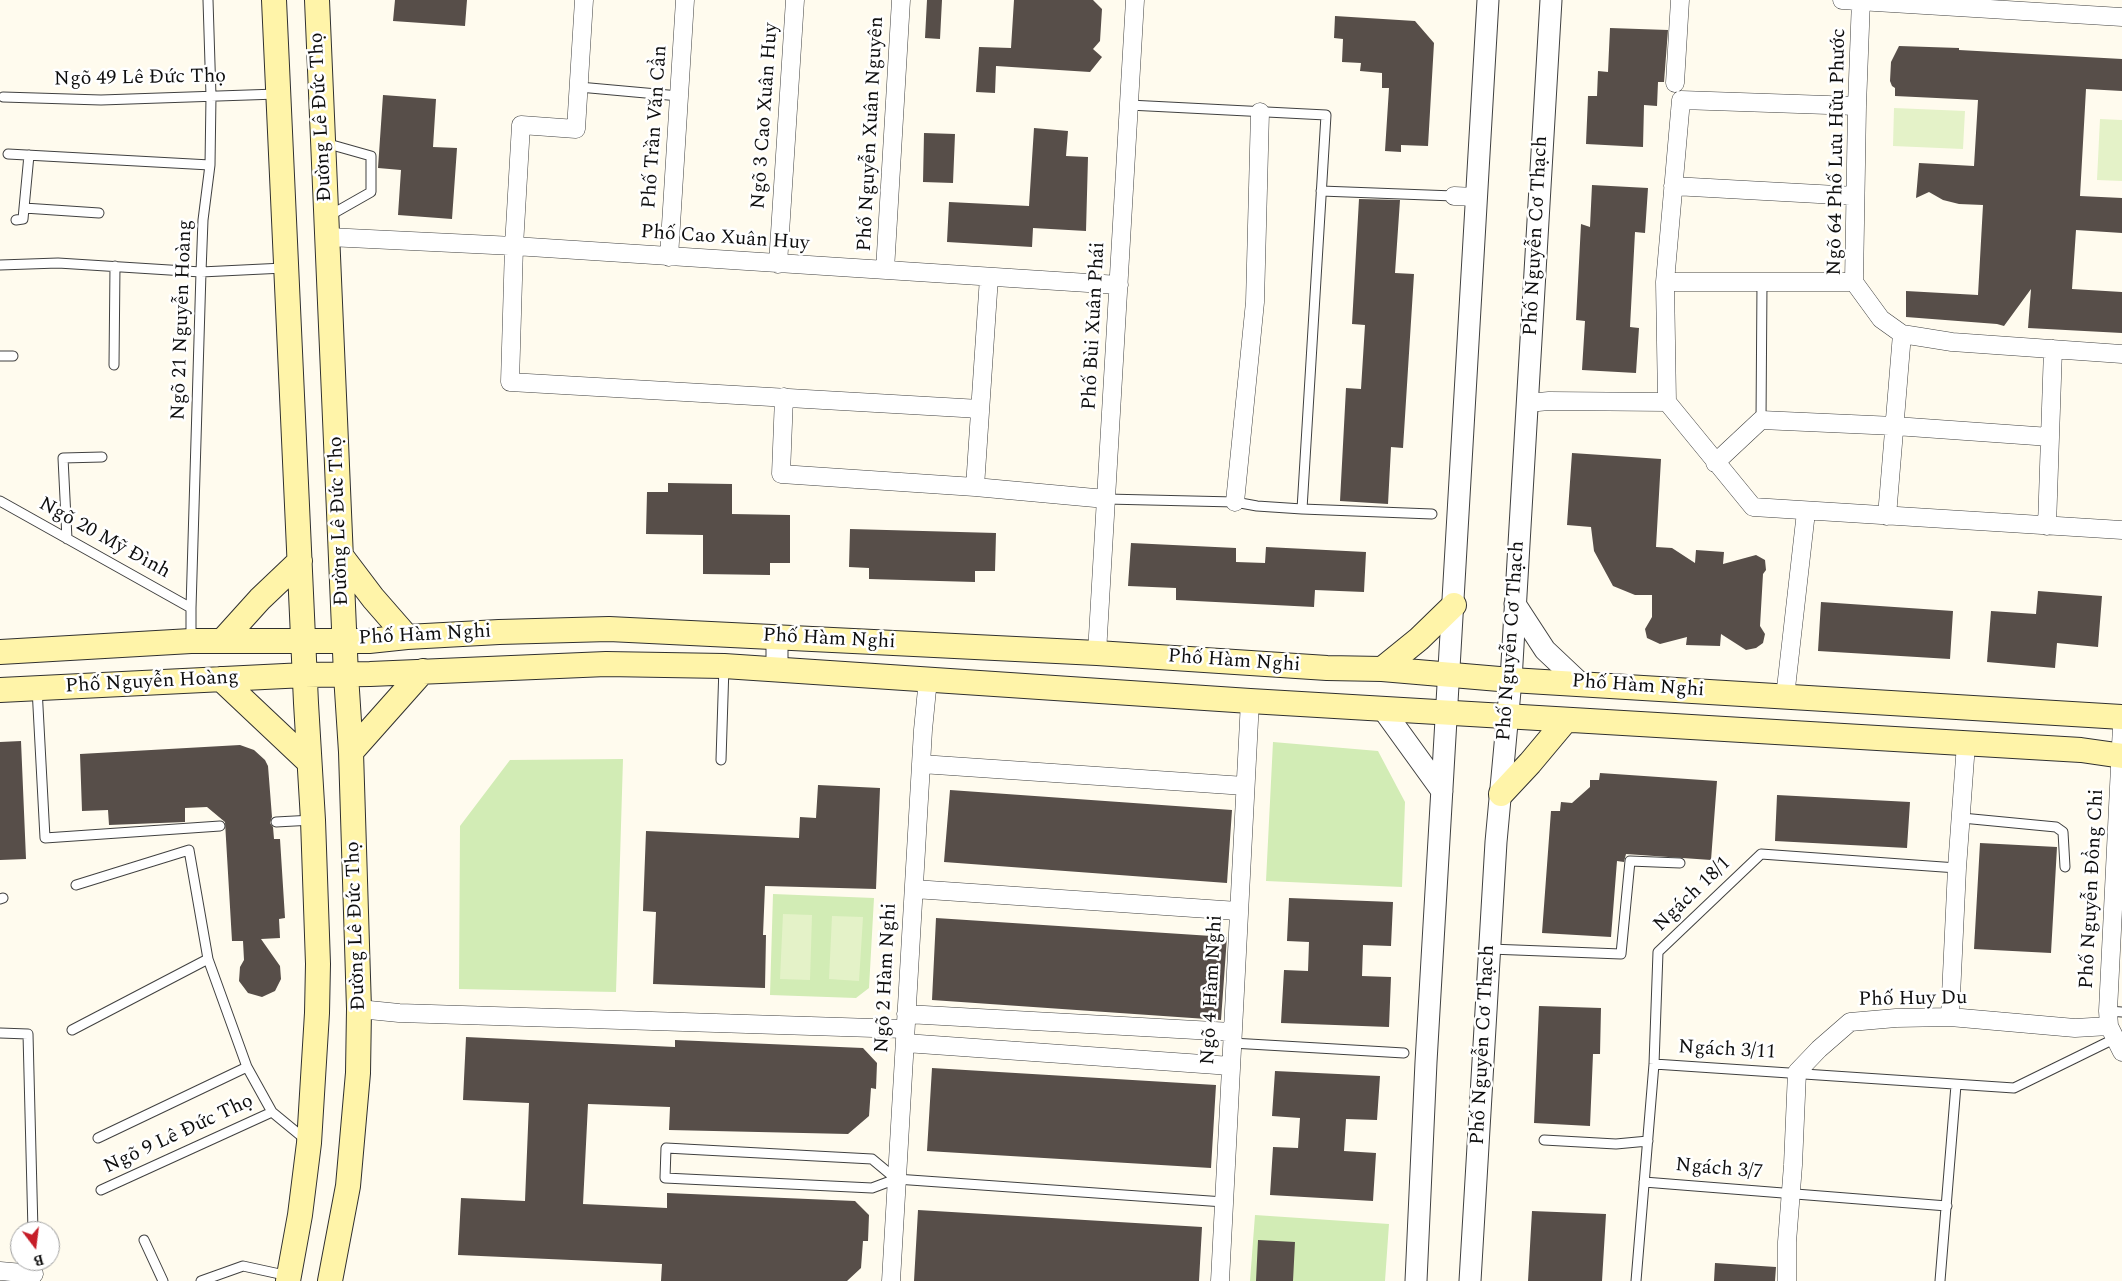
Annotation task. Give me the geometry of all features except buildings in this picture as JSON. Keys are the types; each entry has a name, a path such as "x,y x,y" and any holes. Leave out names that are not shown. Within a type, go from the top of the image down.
{"main road":[{"name":"Đường Lê Đức Thọ","path":"274,0 313,820 318,964 309,1143 300,1215 289,1278"},
{"name":"Đường Lê Đức Thọ","path":"316,0 328,227 346,675 352,752 359,1009 358,1073 348,1186 330,1281"},
{"path":"342,557 406,637"},
{"path":"223,640 260,599 300,562"},
{"path":"1382,669 1419,639 1454,605"},
{"name":"Phố Hàm Nghi","path":"304,640 369,641 499,632 609,629 1097,654 1327,668 1382,669 1511,680 2122,717"},
{"name":"Phố Nguyễn Hoàng","path":"0,652 191,641 304,640"},
{"name":"Phố Hàm Nghi","path":"305,675 606,664 724,666 1508,717 2081,750 2121,756"},
{"path":"352,752 423,671"},
{"name":"Phố Nguyễn Hoàng","path":"0,690 305,675"},
{"path":"221,679 310,762"},
{"path":"1501,794 1566,720"}],"street":[{"path":"584,0 576,129 521,125 514,246 510,382 980,409"},
{"name":"Phố Trần Văn Cẩn","path":"669,256 685,0"},
{"name":"Ngõ 3 Cao Xuân Huy","path":"778,264 795,0"},
{"name":"Phố Nguyễn Xuân Nguyên","path":"885,270 901,0"},
{"name":"Phố Bùi Xuân Phái","path":"1097,654 1135,0"},
{"path":"1416,1281 1426,1062 1488,0"},
{"name":"Phố Nguyễn Cơ Thạch","path":"1470,1281 1490,949 1511,680 1552,0"},
{"path":"1675,83 1680,0"},
{"path":"1842,0 2122,17"},
{"name":"Ngõ 64 Phố Lưu Hữu Phước","path":"1861,0 1854,282 1881,319 1902,334 1952,342 2122,354"},
{"path":"1857,106 1681,100 1665,282 1667,402 1753,507 1806,512 2122,530"},
{"path":"1235,502 1255,302 1260,112"},
{"path":"1673,186 1855,196"},
{"path":"1454,196 1476,197"},
{"name":"Phố Cao Xuân Huy","path":"328,227 514,246 1119,285"},
{"path":"975,487 989,277"},
{"path":"1665,282 1854,282"},
{"path":"1887,516 1902,334"},
{"path":"2047,526 2053,349"},
{"path":"784,397 782,474 975,487 1106,499"},
{"path":"1527,403 1549,400 1667,402"},
{"path":"1716,463 1761,420 1895,426 2050,437"},
{"path":"1785,697 1806,512"},
{"path":"1515,604 1544,650 1580,683"},
{"path":"777,638 777,670"},
{"name":"Ngõ 2 Hàm Nghi","path":"891,1281 921,764 928,678"},
{"name":"Ngõ 4 Hàm Nghi","path":"1220,1281 1250,701"},
{"path":"1382,708 1442,791"},
{"name":"Phố Nguyễn Đổng Chi","path":"2115,1028 2122,726"},
{"path":"1950,1017 1957,868 1966,744"},
{"path":"921,764 1245,786"},
{"path":"914,889 1238,911"},
{"path":"359,1009 419,1013 905,1029 1232,1037"},
{"name":"Phố Huy Du","path":"1797,1072 1819,1049 1850,1022 1896,1018 1950,1017 2075,1028 2115,1028"},
{"path":"905,1029 1231,1066"},
{"path":"1787,1281 1787,1242 1797,1072"},
{"path":"0,1271 34,1272"}],"lane":[{"name":"Ngõ 21 Nguyễn Hoàng","path":"191,641 203,220 210,165 211,96 208,0"},
{"path":"578,87 679,96"},
{"name":"Ngõ 49 Lê Đức Thọ","path":"2,97 101,100 279,94"},
{"path":"1129,106 1326,116 1302,509"},
{"path":"324,143 371,156 371,192 328,227"},
{"path":"8,154 210,165"},
{"path":"16,220 23,219 29,155"},
{"path":"1321,191 1454,196"},
{"path":"24,208 99,213"},
{"path":"0,265 58,263 201,272 287,268"},
{"path":"114,365 115,266"},
{"path":"1761,420 1762,283"},
{"path":"0,356 13,356"},
{"path":"67,538 63,458 102,457"},
{"path":"1106,499 1235,502 1257,506 1302,509 1432,514"},
{"name":"Ngõ 20 Mỹ Đình","path":"0,501 191,608"},
{"path":"721,760 724,666"},
{"path":"37,688 45,838 220,826"},
{"path":"1962,818 2056,827 2063,832 2065,867"},
{"path":"276,822 313,820"},
{"name":"Ngõ 9 Lê Đức Thọ","path":"76,885 189,850 208,959 247,1067 272,1112 309,1143"},
{"name":"Ngách 18/1","path":"1636,1281 1654,1064 1658,952 1761,854 1957,868"},
{"path":"1490,949 1621,954 1630,861 1680,864"},
{"path":"72,1030 208,959"},
{"name":"Ngách 3/11","path":"1654,1064 1797,1072 2014,1088 2115,1028"},
{"path":"0,1033 28,1034 33,1221"},
{"path":"1232,1037 1404,1054"},
{"path":"98,1138 247,1067"},
{"path":"1940,1281 1956,1085"},
{"name":"Ngõ 9 Lê Đức Thọ","path":"102,1190 272,1112"},
{"path":"1544,1140 1616,1144 1648,1141"},
{"path":"896,1179 872,1159 666,1148 665,1178 872,1188 896,1179 1224,1202"},
{"name":"Ngách 3/7","path":"1644,1182 1947,1206"},
{"path":"144,1240 162,1281"},
{"path":"201,1281 243,1266 289,1278"}],"green space":[{"path":"1894,108 1965,111 1963,149 1893,146"},
{"path":"2100,119 2122,120 2122,181 2097,180"},
{"path":"1273,742 1378,751 1405,802 1402,887 1266,881"},
{"path":"623,759 616,992 459,989 460,826 510,760"},
{"path":"773,894 874,898 869,988 856,998 770,995"},
{"path":"783,914 812,915 810,980 780,979"},
{"path":"832,916 863,917 859,981 829,979"},
{"path":"1255,1215 1389,1224 1385,1281 1250,1281"}]}
